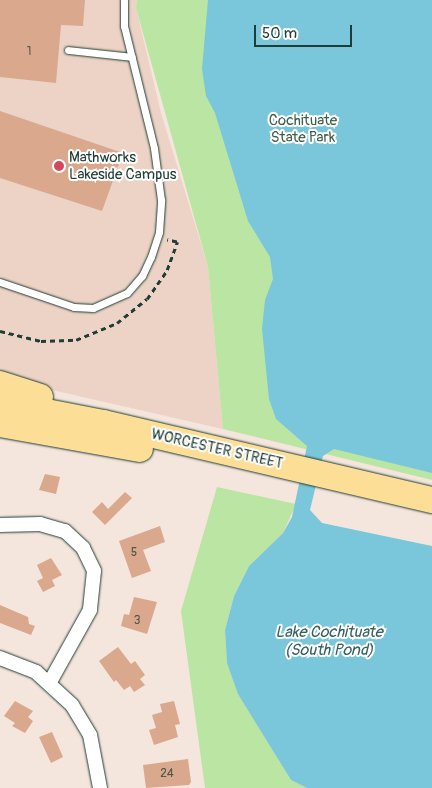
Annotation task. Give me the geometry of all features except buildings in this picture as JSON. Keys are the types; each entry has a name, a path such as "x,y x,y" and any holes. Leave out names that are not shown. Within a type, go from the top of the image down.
{"highway":[{"path":"0,384 154,435"},
{"name":"WORCESTER STREET","path":"0,403 154,435 296,476"},
{"name":"WORCESTER STREET","path":"0,424 432,500"},
{"path":"0,432 70,436"},
{"name":"WORCESTER STREET","path":"327,483 432,517"}],"street":[{"path":"0,525 40,524 65,531 83,548 94,571 94,596 87,616 50,682"},
{"path":"0,658 36,672 50,682 72,705 90,735 100,788"}],"lane":[{"path":"0,282 74,307 93,308 127,293 142,276 159,232 162,200 154,148 124,26 124,0"},
{"path":"68,50 132,57"}],"shaded area":[{"name":"Mathworks Lakeside Campus","path":"0,0 137,0 136,8 161,113 208,267 223,429 52,390 0,372"}],"green space":[{"name":"Cochituate State Park","path":"137,0 432,0 432,480 223,429 208,267 136,8"},
{"path":"217,487 296,504 283,533 249,566 234,596 225,630 227,663 256,722 291,780 307,788 205,788 181,611"}],"water":[{"name":"Cochituate State Park","path":"208,0 432,0 432,473 334,449 323,456 310,510 322,523 432,546 432,788 307,788 291,780 238,694 227,663 225,630 234,596 249,566 283,533 292,517 307,446 276,419 269,399 262,329 265,300 273,279 270,257 248,221 215,113 206,96 202,69"}],"place":[{"name":"Mathworks Lakeside Campus","path":"59,166"}],"water label":[{"name":"Lake Cochituate (South Pond)","path":"329,641"}]}
